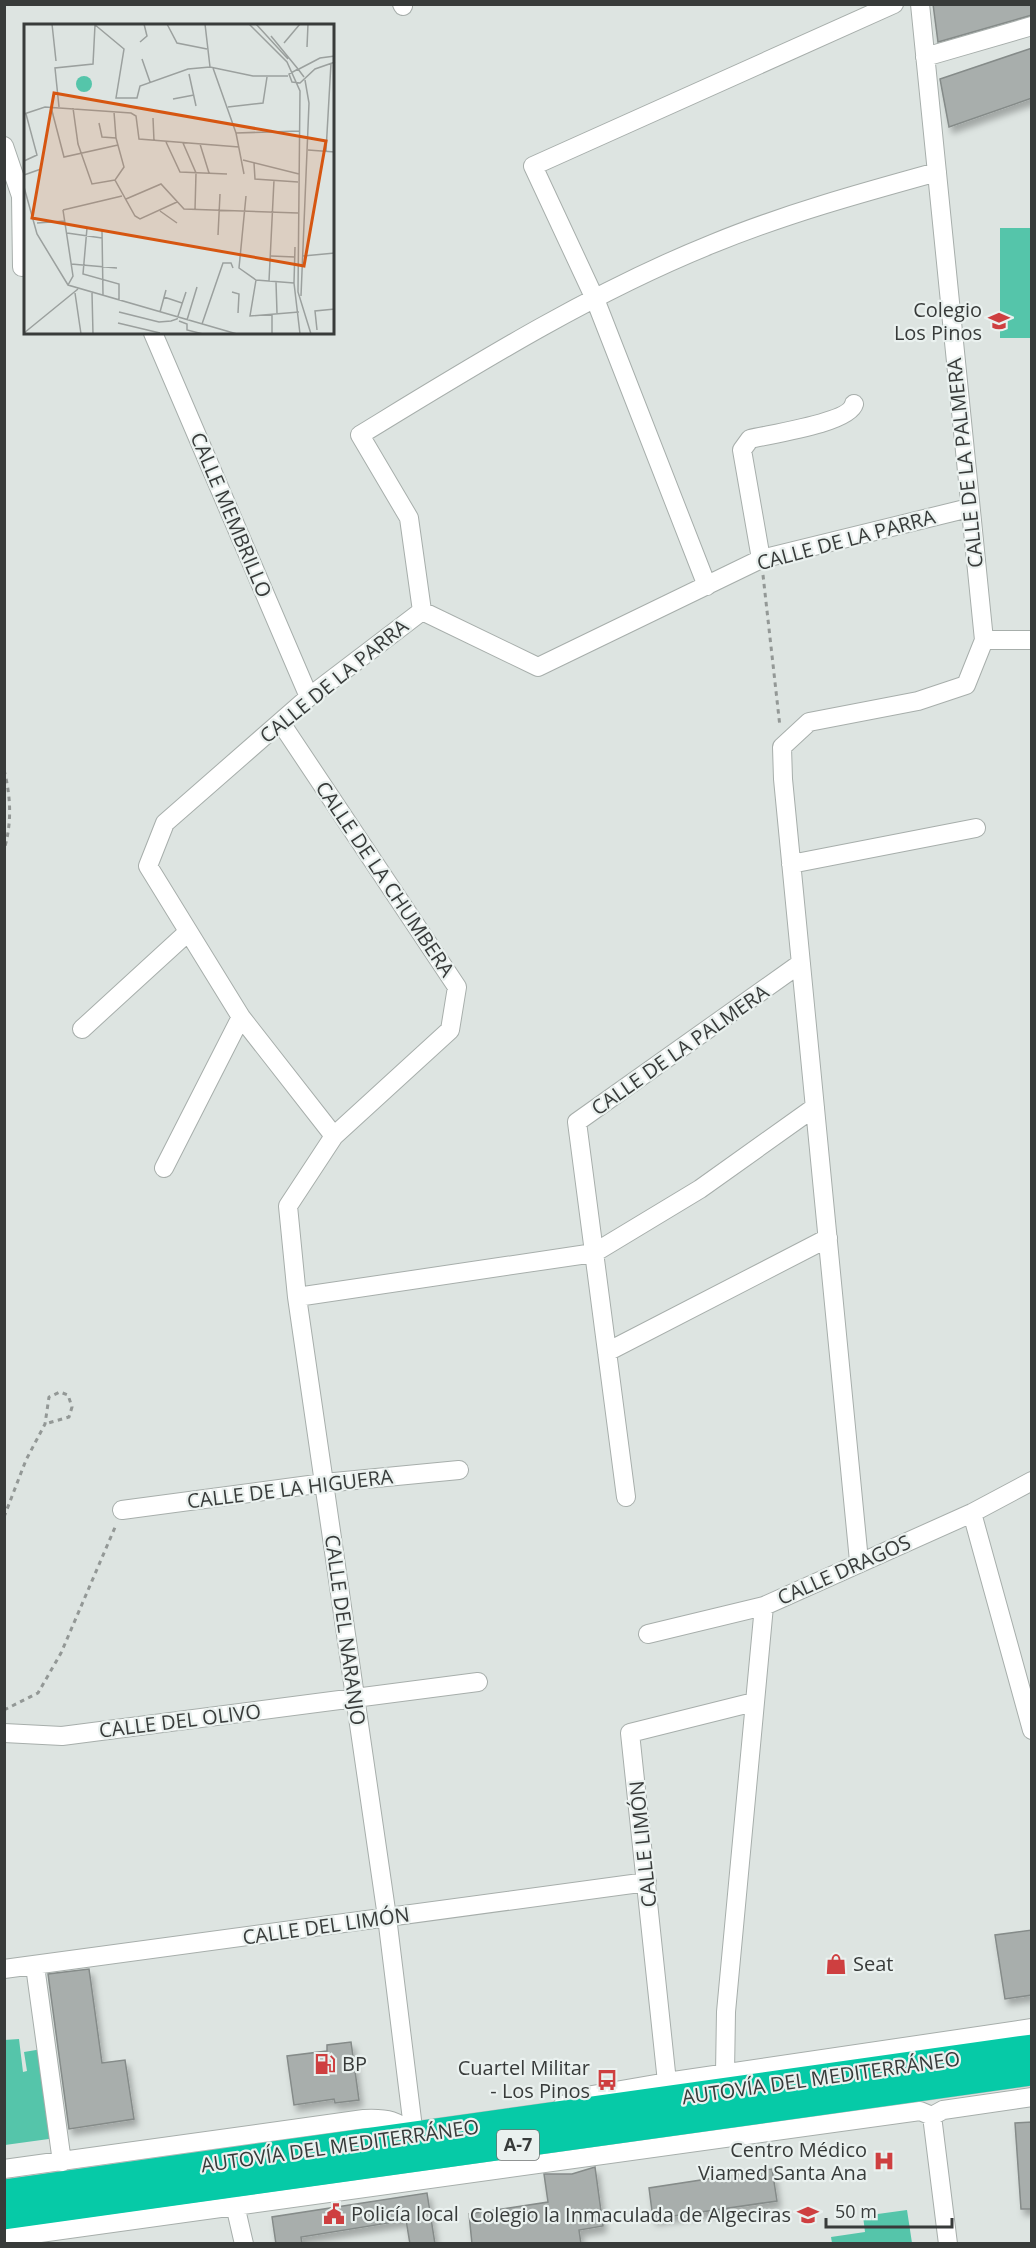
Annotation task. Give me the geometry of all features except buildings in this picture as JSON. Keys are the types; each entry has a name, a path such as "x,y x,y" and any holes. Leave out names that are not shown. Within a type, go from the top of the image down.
{"highway":[{"name":"AUTOVÍA DEL MEDITERRÁNEO","path":"4,2193 1032,2048"},
{"name":"AUTOVÍA DEL MEDITERRÁNEO","path":"4,2216 1032,2072"}],"street":[{"path":"707,586 595,299 533,166 894,4"},
{"name":"CALLE DE LA PALMERA","path":"782,747 809,722 918,701 966,685 984,640 920,4"},
{"path":"925,57 1032,27"},
{"path":"4,146 23,197 17,268"},
{"path":"422,611 409,518 360,435 480,362 595,299 711,244 807,210 937,172"},
{"name":"CALLE MEMBRILLO","path":"153,334 309,697"},
{"path":"761,559 742,450 744,446 750,439 839,418 853,409 854,404"},
{"name":"CALLE DE LA PARRA","path":"334,1136 241,1017 148,866 165,823 309,697 422,611 538,667 761,559 969,508"},
{"path":"984,640 1032,640"},
{"name":"CALLE DE LA CHUMBERA","path":"281,723 457,987 450,1030 334,1136"},
{"path":"782,747 791,864 859,1561"},
{"path":"791,864 976,828"},
{"path":"82,1029 188,932"},
{"name":"CALLE DE LA PALMERA","path":"626,1497 577,1122 801,963"},
{"path":"164,1168 241,1017"},
{"path":"297,1297 594,1253 700,1189 815,1107"},
{"name":"CALLE DEL NARANJO","path":"334,1136 288,1206 297,1297 387,1917 414,2136"},
{"path":"607,1352 828,1238"},
{"name":"CALLE DE LA HIGUERA","path":"122,1510 324,1483 459,1470"},
{"name":"CALLE DRAGOS","path":"648,1634 764,1606 859,1561 972,1513 1032,1481"},
{"path":"972,1513 1032,1730"},
{"path":"725,2073 726,2012 764,1606"},
{"name":"CALLE DEL OLIVO","path":"4,1733 62,1736 478,1682"},
{"name":"CALLE LIMÓN","path":"667,2082 630,1733 754,1702"},
{"name":"CALLE DEL LIMÓN","path":"4,1969 647,1882"},
{"path":"35,1966 62,2162"},
{"path":"526,2120 592,2095 1032,2028"},
{"path":"932,2116 943,2110 1032,2097"},
{"path":"4,2238 84,2235 235,2205 920,2111 932,2116"},
{"path":"932,2116 948,2244"},
{"path":"4,2169 364,2119 387,2118 401,2124 414,2136"},
{"path":"235,2205 244,2244"}],"path":[{"path":"761,559 771,627 782,747"},
{"path":"4,770 10,799 9,829 4,850"},
{"path":"4,1205 4,1217"},
{"path":"4,1516 45,1424 49,1397 60,1392 68,1395 72,1407 69,1417 45,1424"},
{"path":"4,1710 38,1693 61,1653 122,1510"}],"green space":[{"path":"1000,228 1031,228 1031,338 1000,338"},
{"path":"19,2039 23,2072 27,2071 24,2052 42,2049 56,2138 5,2145 4,2040"},
{"path":"907,2210 912,2243 832,2243 831,2237 865,2232 863,2216"}],"place":[{"name":"Colegio Los Pinos","path":"999,321"},
{"name":"Seat","path":"836,1964"},
{"name":"BP","path":"325,2064"},
{"name":"Cuartel Militar - Los Pinos","path":"607,2080"},
{"name":"Centro Médico Viamed Santa Ana","path":"884,2161"},
{"name":"Policía local","path":"334,2214"},
{"name":"Colegio la Inmaculada de Algeciras","path":"808,2215"}]}
